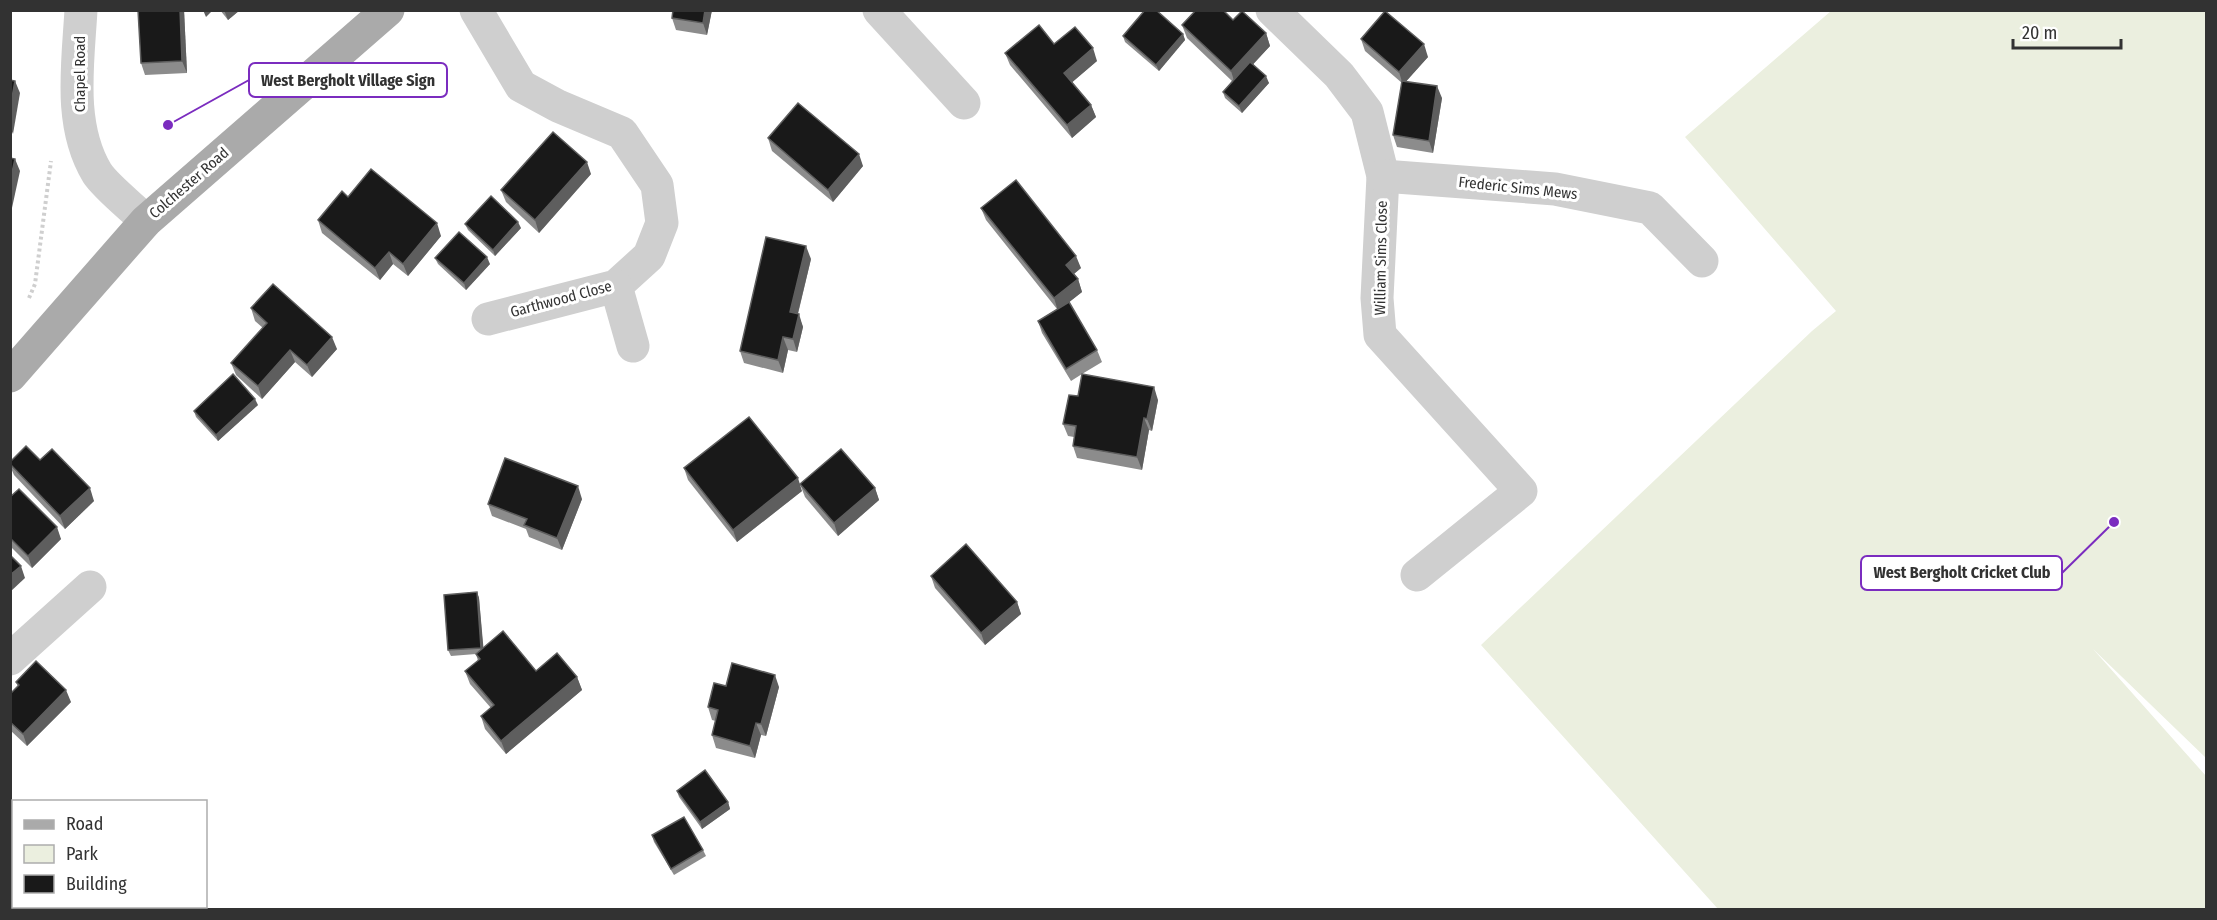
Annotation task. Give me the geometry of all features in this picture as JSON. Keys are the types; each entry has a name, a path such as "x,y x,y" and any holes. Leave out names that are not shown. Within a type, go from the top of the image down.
{"main road":[{"name":"Colchester Road","path":"10,376 146,221 388,10"}],"street":[{"name":"Chapel Road","path":"81,10 77,90 81,127 87,152 98,175 146,221"},
{"name":"Garthwood Close","path":"476,10 521,86 558,106 622,133 657,185 662,224 649,256 616,286 488,319"},
{"path":"879,10 964,104"},
{"name":"William Sims Close","path":"1272,10 1339,75 1367,112 1383,176 1377,298 1380,335 1521,491 1417,575"},
{"name":"Frederic Sims Mews","path":"1383,176 1555,189 1650,208 1702,261"},
{"path":"616,286 633,346"},
{"path":"10,659 90,587"}],"path":[{"path":"26,306 35,284 49,167 53,156"}],"green space":[{"path":"1831,11 2206,11 2206,758 2093,649 2206,776 2206,909 1718,909 1481,645 1812,331 1836,311 1685,137"}],"building":[{"path":"138,10 180,10 182,61 141,63"},
{"path":"673,10 705,10 703,23 672,18"},
{"path":"1145,10 1156,10 1183,34 1156,65 1123,36"},
{"path":"1196,10 1223,10 1233,20 1242,11 1266,33 1231,71 1182,25"},
{"path":"1385,11 1424,44 1399,72 1361,39"},
{"path":"1039,25 1054,44 1075,27 1093,48 1064,73 1091,105 1067,125 1005,53"},
{"path":"1250,62 1266,76 1239,106 1223,92"},
{"path":"10,80 15,81 10,109"},
{"path":"1402,81 1437,86 1429,141 1393,135"},
{"path":"798,103 859,154 828,190 768,138"},
{"path":"553,132 587,162 535,220 501,190"},
{"path":"10,158 15,159 10,182"},
{"path":"371,169 437,223 403,264 389,252 375,268 318,220 342,191 348,197"},
{"path":"1016,180 1076,256 1066,265 1078,279 1054,298 981,208"},
{"path":"491,196 518,222 493,250 465,224"},
{"path":"459,232 487,257 464,283 435,258"},
{"path":"766,237 806,246 790,312 799,314 793,339 783,337 778,360 740,351"},
{"path":"273,284 332,337 307,365 290,350 258,386 231,363 267,323 251,308"},
{"path":"1069,302 1097,350 1066,369 1038,321"},
{"path":"233,374 255,399 216,435 194,411"},
{"path":"1082,374 1154,387 1147,419 1144,418 1137,457 1073,446 1076,426 1063,424 1069,395 1078,396"},
{"path":"749,417 798,478 733,530 684,468"},
{"path":"26,446 40,460 52,449 90,488 60,516 10,464"},
{"path":"841,449 875,488 834,523 800,484"},
{"path":"505,458 578,486 557,538 524,525 527,519 488,504"},
{"path":"19,489 57,527 28,556 10,538 10,497"},
{"path":"966,544 1017,602 981,633 931,576"},
{"path":"10,555 21,566 10,575"},
{"path":"477,592 481,648 448,650 444,595"},
{"path":"503,631 536,671 557,653 577,677 501,741 481,716 494,705 465,671 480,659 476,654"},
{"path":"36,661 66,690 23,734 10,722 10,694 19,685 16,682"},
{"path":"732,663 775,675 761,724 756,723 750,746 712,735 718,710 708,707 714,683 726,686"},
{"path":"705,770 728,802 700,822 677,791"},
{"path":"684,817 703,850 671,869 652,835"}],"place":[{"name":"West Bergholt Village Sign","path":"168,125"},
{"name":"West Bergholt Cricket Club","path":"2114,522"}]}
